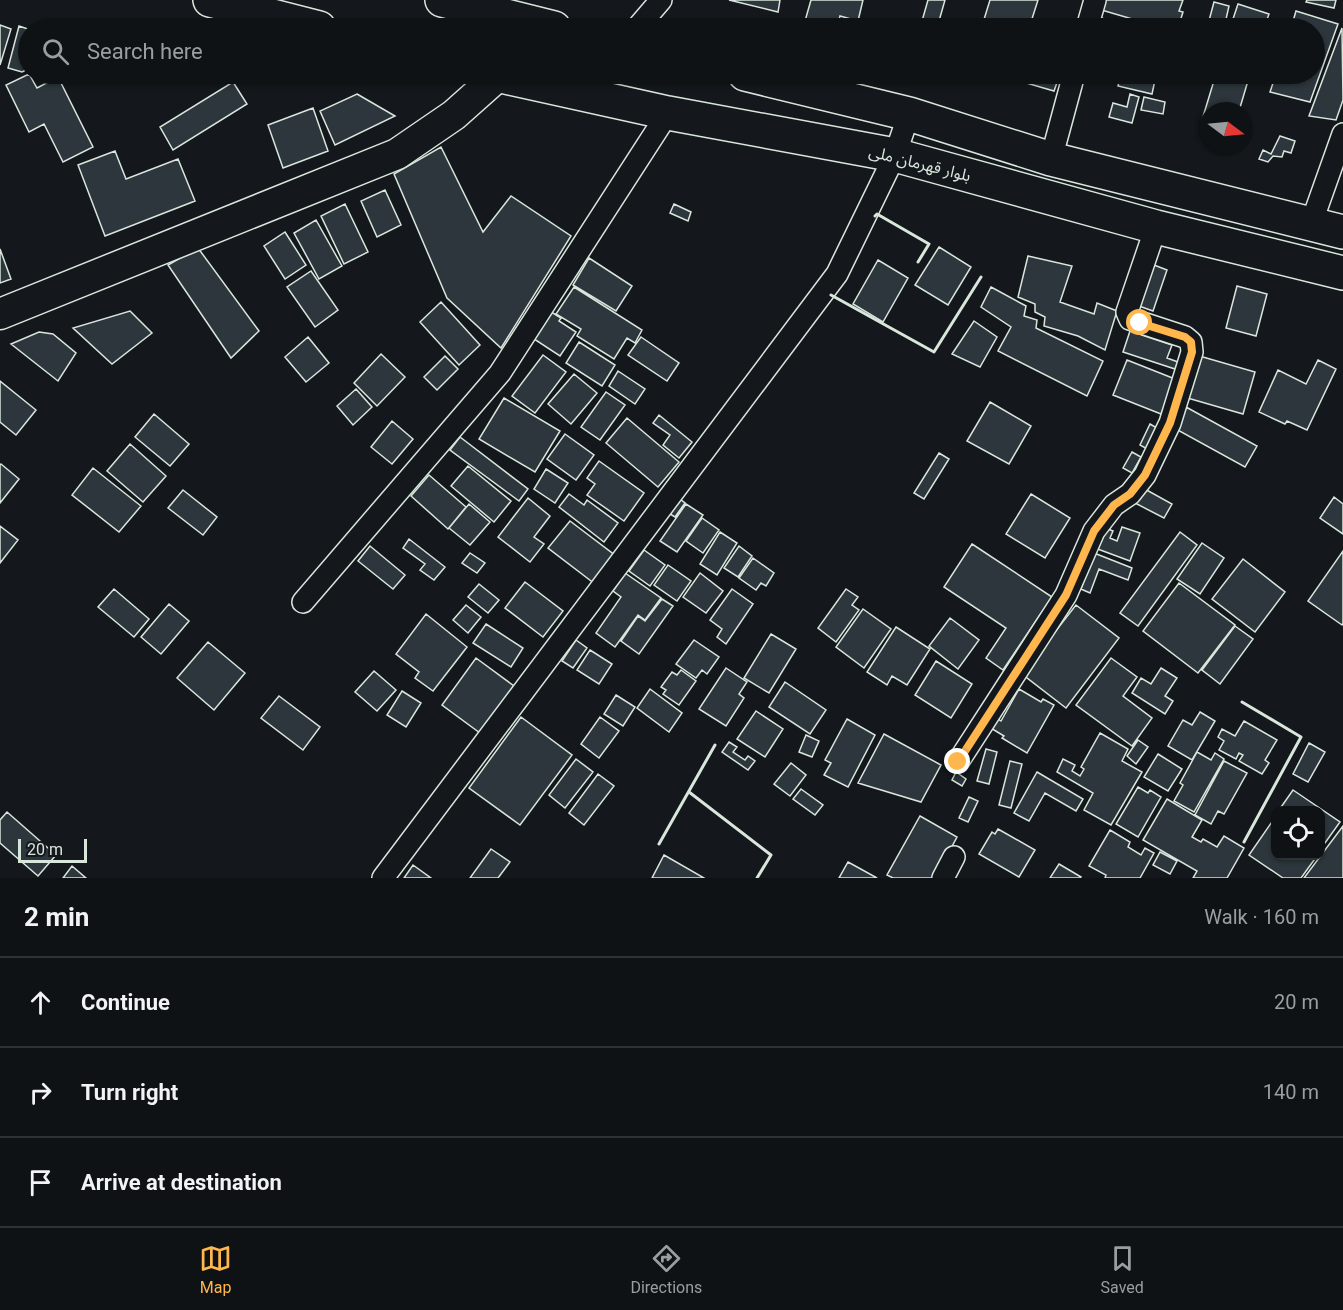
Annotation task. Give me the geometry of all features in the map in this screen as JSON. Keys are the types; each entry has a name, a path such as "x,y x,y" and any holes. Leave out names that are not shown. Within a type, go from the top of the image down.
{"highway":[{"path":"210,0 280,18"},
{"path":"442,0 496,18"},
{"name":"بلوار قهرمان ملی","path":"542,84 669,113 895,155 1156,227 1343,273"},
{"path":"786,84 909,114 1051,159 1343,232"}],"street":[{"path":"646,18 661,0"},
{"path":"1090,18 1095,0"},
{"path":"0,314 396,154 454,115 487,84"},
{"path":"1051,159 1071,84"},
{"path":"303,602 500,373 669,113"},
{"path":"383,878 837,274 895,155 909,114"},
{"path":"1311,224 1343,134"},
{"path":"958,762 1066,595 1094,531 1114,505 1130,494 1145,475 1170,423 1192,352 1191,342 1185,337 1130,319 1127,312 1156,227"},
{"path":"943,878 954,857"}],"building":[{"path":"729,0 780,0 778,12"},
{"path":"811,0 863,0 859,18 840,16 840,18 806,18"},
{"path":"928,0 945,0 940,18 923,18"},
{"path":"990,0 1038,0 1032,18 984,18"},
{"path":"1100,0 1183,0 1179,11 1183,12 1181,18 1129,18 1098,9"},
{"path":"1307,0 1336,0 1334,8 1306,2"},
{"path":"1214,2 1229,6 1226,18 1210,18"},
{"path":"1238,4 1269,14 1268,18 1233,18"},
{"path":"1296,11 1319,18 1294,18"},
{"path":"1325,20 1338,24 1325,60"},
{"path":"0,25 11,29 0,65"},
{"path":"1342,28 1343,100 1336,120 1309,116 1321,84 1325,84 1325,73"},
{"path":"18,30 18,71 8,68"},
{"path":"18,79 18,84 35,84 37,88 45,84 62,84 93,147 63,162 44,124 29,132 6,85"},
{"path":"230,84 234,84 247,104 173,150 160,127"},
{"path":"1030,84 1056,84 1054,91"},
{"path":"1118,84 1154,84 1152,94 1118,86"},
{"path":"1213,84 1247,84 1242,102 1207,102"},
{"path":"1273,84 1316,84 1310,102 1270,92"},
{"path":"357,94 395,116 335,145 320,111"},
{"path":"1130,94 1139,97 1132,123 1109,117 1113,103 1127,107"},
{"path":"1144,97 1165,102 1163,114 1141,110"},
{"path":"313,108 328,151 283,168 268,125"},
{"path":"1280,136 1295,141 1291,153 1284,151 1282,157 1273,156 1268,162 1259,159 1263,150 1271,154"},
{"path":"441,147 483,232 511,196 571,236 501,348 447,298 394,174"},
{"path":"115,151 126,179 178,159 195,201 105,236 78,165"},
{"path":"385,190 401,225 377,237 361,201"},
{"path":"345,204 368,252 344,264 321,216"},
{"path":"674,204 691,212 688,221 670,213"},
{"path":"316,220 342,266 319,279 294,233"},
{"path":"285,232 306,265 285,279 264,246"},
{"path":"939,247 971,267 948,305 915,285"},
{"path":"198,248 259,331 231,358 168,265"},
{"path":"0,249 11,279 0,283"},
{"path":"1028,256 1072,266 1060,302 1094,314 1097,303 1117,311 1105,350 1078,336 1044,326 1045,317 1035,312 1035,304 1018,297"},
{"path":"589,258 632,286 616,311 573,285"},
{"path":"878,260 908,278 883,322 853,304"},
{"path":"1154,265 1167,270 1153,311 1139,306"},
{"path":"311,271 338,310 315,327 287,287"},
{"path":"1237,286 1267,294 1256,336 1226,328"},
{"path":"574,287 642,330 635,343 627,338 614,359 577,336 581,329 556,314"},
{"path":"991,287 1026,306 1024,316 1037,320 1036,328 1103,361 1087,396 998,351 1011,327 981,307"},
{"path":"441,302 480,345 459,365 420,322"},
{"path":"548,310 561,318 559,321 576,332 560,356 531,337"},
{"path":"130,311 152,333 112,364 73,328"},
{"path":"974,321 997,337 980,367 952,354"},
{"path":"1130,331 1172,345 1167,358 1178,362 1175,369 1123,352"},
{"path":"39,332 53,334 76,353 58,381 11,344"},
{"path":"308,337 329,363 306,382 285,357"},
{"path":"641,337 679,363 667,381 628,355"},
{"path":"579,342 615,365 602,386 566,363"},
{"path":"381,354 405,377 377,406 354,383"},
{"path":"543,355 566,372 535,413 512,396"},
{"path":"1196,355 1255,372 1243,414 1184,397"},
{"path":"445,356 458,369 437,390 424,377"},
{"path":"1127,360 1175,379 1161,414 1113,395"},
{"path":"1318,360 1336,369 1307,430 1287,421 1285,424 1259,412 1278,370 1306,384"},
{"path":"618,371 645,389 635,404 609,386"},
{"path":"574,374 597,393 571,424 548,404"},
{"path":"0,381 36,410 16,435 0,422"},
{"path":"356,389 372,407 353,425 337,406"},
{"path":"606,392 625,405 600,440 581,427"},
{"path":"504,398 560,431 535,472 479,439"},
{"path":"990,402 1031,426 1009,464 967,441"},
{"path":"1186,407 1257,446 1245,467 1174,428"},
{"path":"154,414 189,444 170,466 135,437"},
{"path":"659,415 692,442 679,458 663,445 670,435 653,423"},
{"path":"627,418 679,462 658,487 606,443"},
{"path":"392,421 413,439 392,464 371,447"},
{"path":"1150,424 1157,428 1147,449 1140,445"},
{"path":"565,434 594,455 576,480 547,459"},
{"path":"460,437 528,489 519,501 450,450"},
{"path":"130,444 166,476 143,502 107,471"},
{"path":"1132,452 1141,457 1132,473 1123,468"},
{"path":"939,453 949,459 924,499 914,493"},
{"path":"599,461 644,493 624,521 587,495 595,484 587,478"},
{"path":"0,465 19,479 0,503"},
{"path":"468,466 511,501 494,522 451,486"},
{"path":"93,468 141,506 119,532 72,495"},
{"path":"546,469 568,483 555,503 534,489"},
{"path":"429,475 466,507 448,529 411,496"},
{"path":"1143,488 1172,504 1164,518 1135,503"},
{"path":"183,490 217,517 203,535 168,508"},
{"path":"569,494 584,505 587,500 618,523 604,542 559,507"},
{"path":"1031,494 1070,518 1045,558 1006,534"},
{"path":"1334,497 1343,504 1343,534 1320,518"},
{"path":"528,498 550,516 534,537 544,544 530,562 498,537"},
{"path":"680,499 685,503 675,517 670,514"},
{"path":"469,504 490,522 470,545 449,528"},
{"path":"686,504 703,515 677,552 660,541"},
{"path":"702,518 719,530 703,553 686,541"},
{"path":"570,521 616,556 595,584 548,548"},
{"path":"0,526 18,540 0,563"},
{"path":"1103,527 1113,531 1110,538 1117,541 1122,527 1140,533 1130,561 1095,548"},
{"path":"720,532 737,543 717,575 700,564"},
{"path":"1180,532 1197,545 1138,626 1120,613"},
{"path":"409,539 445,567 434,580 420,570 425,564 403,548"},
{"path":"1202,543 1224,558 1200,594 1177,579"},
{"path":"972,544 1052,597 1003,670 986,658 1006,628 944,587"},
{"path":"370,546 405,575 393,589 358,561"},
{"path":"739,546 752,556 738,577 724,568"},
{"path":"644,550 665,565 650,586 629,571"},
{"path":"1343,551 1343,623 1342,625 1308,601"},
{"path":"470,553 485,563 477,573 462,563"},
{"path":"1094,553 1132,568 1128,580 1099,569 1090,593 1081,589"},
{"path":"753,558 774,573 766,586 761,583 756,590 739,578"},
{"path":"1243,559 1285,592 1255,632 1212,599"},
{"path":"668,565 691,581 677,601 654,585"},
{"path":"625,573 661,598 645,620 638,615 615,647 596,633 621,597 613,591"},
{"path":"700,573 723,591 706,613 683,597"},
{"path":"525,582 563,611 543,637 505,608"},
{"path":"1179,583 1235,625 1198,673 1143,631"},
{"path":"479,584 499,600 488,613 468,597"},
{"path":"114,589 149,619 134,637 98,607"},
{"path":"732,589 753,604 726,644 717,637 722,629 710,620"},
{"path":"846,589 858,597 852,605 859,610 836,642 818,628"},
{"path":"662,599 673,606 639,654 621,641 638,616 645,621"},
{"path":"169,604 189,621 161,654 141,637"},
{"path":"466,605 481,617 468,633 453,620"},
{"path":"1076,605 1119,638 1066,708 1022,674"},
{"path":"863,609 891,629 864,668 836,647"},
{"path":"426,614 467,647 433,691 415,678 419,672 396,654"},
{"path":"950,618 979,640 958,669 929,646"},
{"path":"486,624 523,648 511,667 473,643"},
{"path":"1235,626 1253,639 1220,684 1202,670"},
{"path":"896,627 930,649 907,685 892,676 887,685 867,672"},
{"path":"771,634 796,649 769,693 744,678"},
{"path":"576,640 587,648 573,668 562,661"},
{"path":"694,640 719,657 707,674 702,670 696,678 676,664"},
{"path":"208,642 245,673 214,710 177,678"},
{"path":"590,650 612,664 599,684 577,670"},
{"path":"476,658 514,686 480,733 442,705"},
{"path":"1111,658 1137,677 1123,696 1152,718 1132,746 1076,705"},
{"path":"936,661 972,684 951,718 915,695"},
{"path":"726,668 747,682 739,694 744,698 726,726 699,709"},
{"path":"1161,668 1177,678 1165,696 1173,701 1165,714 1132,693 1141,678 1151,684"},
{"path":"681,670 696,681 679,705 663,694 666,690 661,687 672,672 677,675"},
{"path":"374,671 396,690 377,711 355,692"},
{"path":"785,682 826,710 810,734 769,707"},
{"path":"650,689 682,713 669,732 637,708"},
{"path":"1019,689 1041,702 1043,699 1054,705 1027,753 989,727 995,717 1001,721"},
{"path":"402,691 421,703 406,727 387,715"},
{"path":"616,695 635,707 623,726 604,714"},
{"path":"279,696 320,727 303,750 261,718"},
{"path":"756,711 783,729 765,757 737,739"},
{"path":"1200,712 1215,721 1192,760 1168,746 1183,720 1192,725"},
{"path":"521,717 572,755 520,825 469,788"},
{"path":"600,717 619,731 599,758 581,744"},
{"path":"847,719 875,735 848,787 824,775 831,763 825,760"},
{"path":"1244,721 1277,740 1265,760 1269,763 1262,774 1239,761 1243,755 1239,753 1236,759 1219,750 1224,741 1218,737 1222,729 1235,736"},
{"path":"1100,733 1128,749 1122,761 1142,772 1111,825 1084,810 1093,793 1057,772 1063,759 1075,765 1072,771 1080,776 1084,769 1081,767"},
{"path":"884,734 941,765 921,802 858,783"},
{"path":"806,735 819,741 812,757 799,752"},
{"path":"1138,740 1148,747 1136,764 1127,756"},
{"path":"729,742 737,747 733,752 745,760 748,756 755,761 748,770 722,752"},
{"path":"1309,743 1325,752 1308,782 1293,774"},
{"path":"986,749 997,752 989,784 977,781"},
{"path":"1197,752 1211,760 1215,753 1224,759 1194,812 1174,801 1183,785 1180,783"},
{"path":"1158,754 1182,769 1168,791 1144,777"},
{"path":"576,759 593,772 565,808 549,795"},
{"path":"1010,761 1022,764 1011,808 999,805"},
{"path":"1224,761 1247,773 1224,814 1218,811 1211,824 1195,815"},
{"path":"791,763 806,775 790,796 774,784"},
{"path":"956,772 966,779 962,786 952,780"},
{"path":"1037,772 1083,799 1076,811 1045,793 1029,821 1014,813"},
{"path":"598,774 614,786 584,825 569,813"},
{"path":"1138,787 1148,793 1150,790 1161,797 1138,837 1116,824"},
{"path":"801,789 823,805 815,815 793,799"},
{"path":"1293,790 1316,806 1282,806"},
{"path":"969,797 978,801 968,822 959,818"},
{"path":"1167,799 1202,820 1192,837 1201,842 1203,839 1217,847 1224,836 1244,848 1227,878 1193,878 1197,871 1143,840"},
{"path":"7,812 56,855 38,876 0,843 0,820"},
{"path":"1325,812 1340,822 1325,843"},
{"path":"920,816 957,837 935,878 893,878 887,875"},
{"path":"1271,823 1271,860 1314,860 1301,878 1283,878 1249,855"},
{"path":"1343,826 1343,878 1304,878 1318,860 1325,860 1325,850"},
{"path":"998,829 1035,850 1019,877 979,854 992,832 995,834"},
{"path":"1110,830 1130,842 1128,847 1141,855 1145,848 1154,853 1140,878 1105,878 1106,875 1089,866"},
{"path":"491,849 510,862 498,878 470,878"},
{"path":"1160,852 1177,861 1170,874 1153,865"},
{"path":"664,855 704,878 652,878"},
{"path":"848,862 877,878 839,878"},
{"path":"1059,864 1081,877 1050,878"},
{"path":"413,865 431,878 404,878"},
{"path":"72,866 86,878 63,878"}],"wall":[{"path":"875,216 877,214 929,244 918,262"},
{"path":"831,295 934,352 981,277"},
{"path":"1242,702 1301,737 1244,842"},
{"path":"659,844 715,745"},
{"path":"689,792 771,855 757,878"}],"route":[{"path":"958,762 1066,595 1094,531 1114,505 1130,494 1145,475 1170,423 1192,352 1191,342 1185,337 1140,323"}]}
